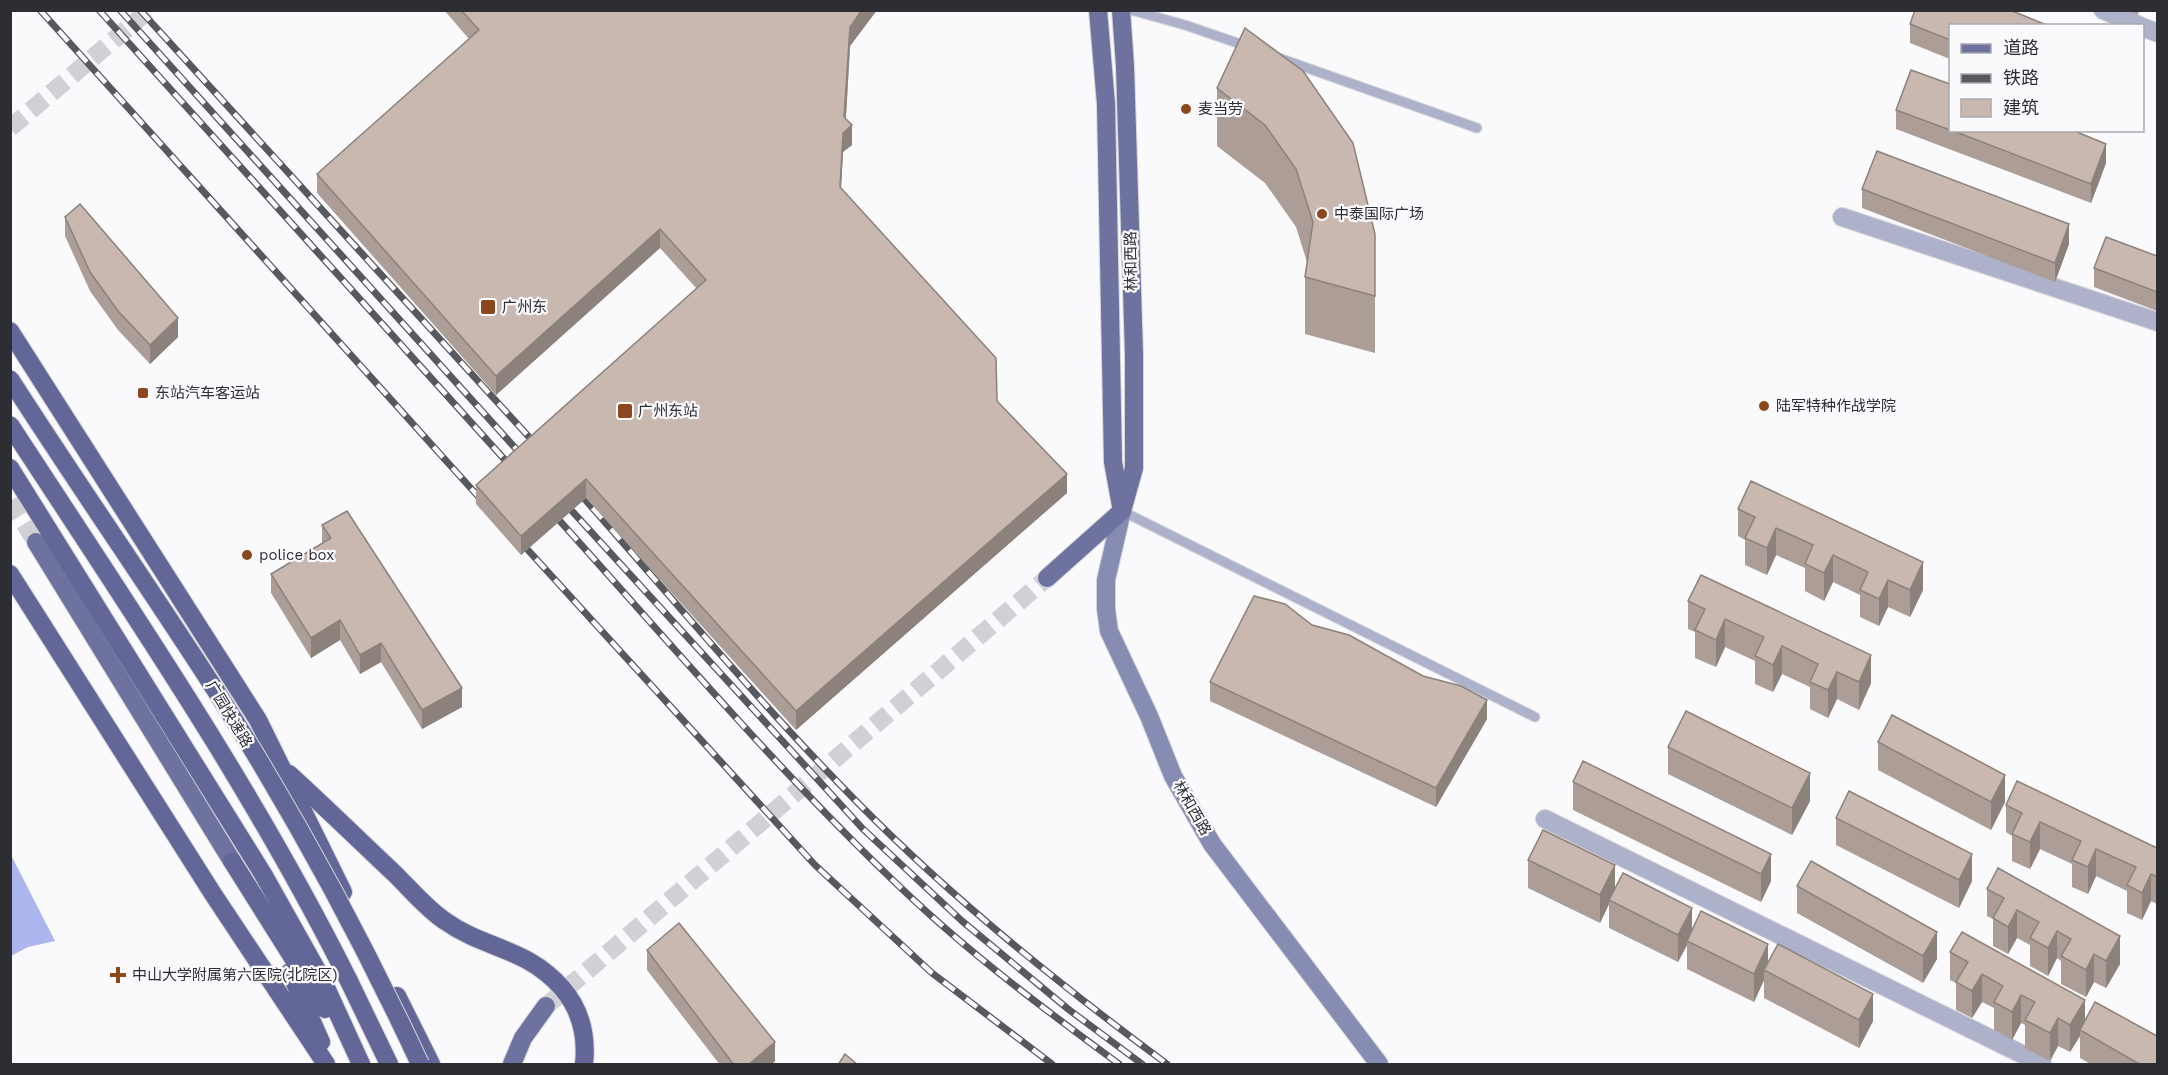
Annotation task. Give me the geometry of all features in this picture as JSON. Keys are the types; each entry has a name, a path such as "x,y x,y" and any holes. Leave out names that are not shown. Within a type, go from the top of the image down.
{"highway":[{"path":"10,331 258,720 431,1065"},
{"name":"广园快速路","path":"10,379 225,705 314,858 420,1065"},
{"name":"广园快速路","path":"10,425 257,812 321,925 389,1065"},
{"path":"10,468 263,874 323,981 361,1065"},
{"path":"10,574 213,894 326,1065"},
{"path":"279,764 442,919 477,940 516,952 551,977 572,1001 579,1016 584,1033 584,1065"},
{"path":"232,861 361,1065"},
{"path":"232,861 298,987 331,1065"}],"main road":[{"name":"林和西路","path":"1098,10 1106,95 1113,462 1122,511"},
{"name":"林和西路","path":"1121,10 1126,77 1134,354 1134,468 1107,580 1106,609 1110,631 1149,716 1173,776 1212,844 1379,1065"},
{"path":"1047,578 1122,511"},
{"path":"36,542 232,861"},
{"path":"512,1065 523,1038 546,1006"}],"street":[{"path":"2103,10 2136,24"},
{"path":"1842,218 2157,322"},
{"path":"1545,819 2042,1065"}],"lane":[{"path":"1131,10 1185,25 1477,128"},
{"path":"1122,511 1535,717"}],"shaded area":[{"path":"11,855 55,941 28,947 11,956"}],"building":[{"name":"广州东站","path":"461,10 862,10 850,27 844,117 852,125 843,133 840,187 996,358 997,401 1067,474 796,711 586,479 521,536 476,485 706,280 660,229 496,376 317,174 479,30"},
{"path":"1915,10 2010,10 2044,24 1949,24 1949,40 1910,24"},
{"path":"1245,28 1303,71 1353,143 1375,234 1375,296 1305,277 1313,222 1296,169 1265,125 1217,88"},
{"path":"1911,70 1949,84 1949,130 1896,110"},
{"path":"1956,132 2077,132 2106,144 2091,184"},
{"path":"1877,151 2069,224 2055,263 1862,189"},
{"path":"80,204 178,318 150,345 118,311 90,272 65,217"},
{"path":"2106,237 2157,256 2157,292 2094,268"},
{"path":"1751,481 1923,562 1910,590 1888,580 1879,599 1860,590 1868,572 1833,555 1824,573 1805,564 1813,545 1776,528 1767,548 1745,538 1755,517 1738,509"},
{"path":"347,511 462,688 422,710 381,643 360,655 340,620 311,638 271,574 331,538 322,525"},
{"path":"1701,575 1871,655 1859,682 1837,672 1828,690 1810,682 1818,664 1782,646 1773,665 1755,656 1764,637 1725,619 1716,640 1695,630 1705,609 1688,601"},
{"path":"1254,596 1285,604 1312,625 1349,635 1423,676 1461,686 1487,700 1436,788 1210,682"},
{"path":"1686,711 1810,773 1792,808 1668,747"},
{"path":"1892,715 2005,775 1991,802 1878,742"},
{"path":"1583,761 1771,854 1761,874 1573,782"},
{"path":"2017,781 2157,848 2157,877 2151,874 2142,893 2127,885 2136,867 2096,849 2088,867 2072,860 2081,841 2040,822 2030,842 2012,834 2022,813 2006,805"},
{"path":"1849,791 1972,854 1959,880 1836,818"},
{"path":"1543,830 1615,865 1600,895 1528,860"},
{"path":"1811,861 1937,932 1923,956 1797,886"},
{"path":"1998,868 2120,936 2106,961 2094,954 2086,970 2061,956 2071,939 2057,931 2048,948 2030,938 2039,922 2017,910 2008,927 1993,918 2004,898 1987,889"},
{"path":"1623,873 1692,908 1678,935 1609,900"},
{"path":"1701,911 1768,944 1754,974 1687,941"},
{"path":"679,923 775,1042 748,1065 734,1065 647,950"},
{"path":"1962,932 2085,1000 2070,1025 2058,1018 2050,1033 2025,1020 2035,1002 2021,995 2012,1012 1994,1002 2003,986 1982,974 1972,991 1956,982 1968,962 1950,952"},
{"path":"1778,944 1873,994 1859,1020 1764,970"},
{"path":"2095,1002 2157,1036 2157,1065 2141,1065 2080,1030"},
{"path":"845,1054 858,1065 838,1065"}],"tunnel":[{"path":"10,128 149,10"},
{"path":"10,501 36,542"},
{"path":"546,1006 1047,578"}],"railway":[{"path":"40,10 486,505"},
{"path":"99,10 515,471"},
{"path":"120,10 527,461"},
{"path":"140,10 540,449"},
{"path":"574,487 714,647 859,804 932,874 1008,940 1167,1064"},
{"path":"561,499 863,829 962,921 1068,1009 1142,1064"},
{"path":"549,509 765,750 901,888 980,958 1119,1064"},
{"path":"517,538 815,865 932,973 1052,1064"}],"place":[{"name":"麦当劳","path":"1186,109"},
{"name":"中泰国际广场","path":"1322,214"},
{"name":"广州东","path":"488,307"},
{"name":"东站汽车客运站","path":"143,393"},
{"name":"陆军特种作战学院","path":"1764,406"},
{"name":"广州东站","path":"625,411"},
{"name":"police box","path":"247,555"},
{"name":"中山大学附属第六医院(北院区)","path":"118,975"}]}
